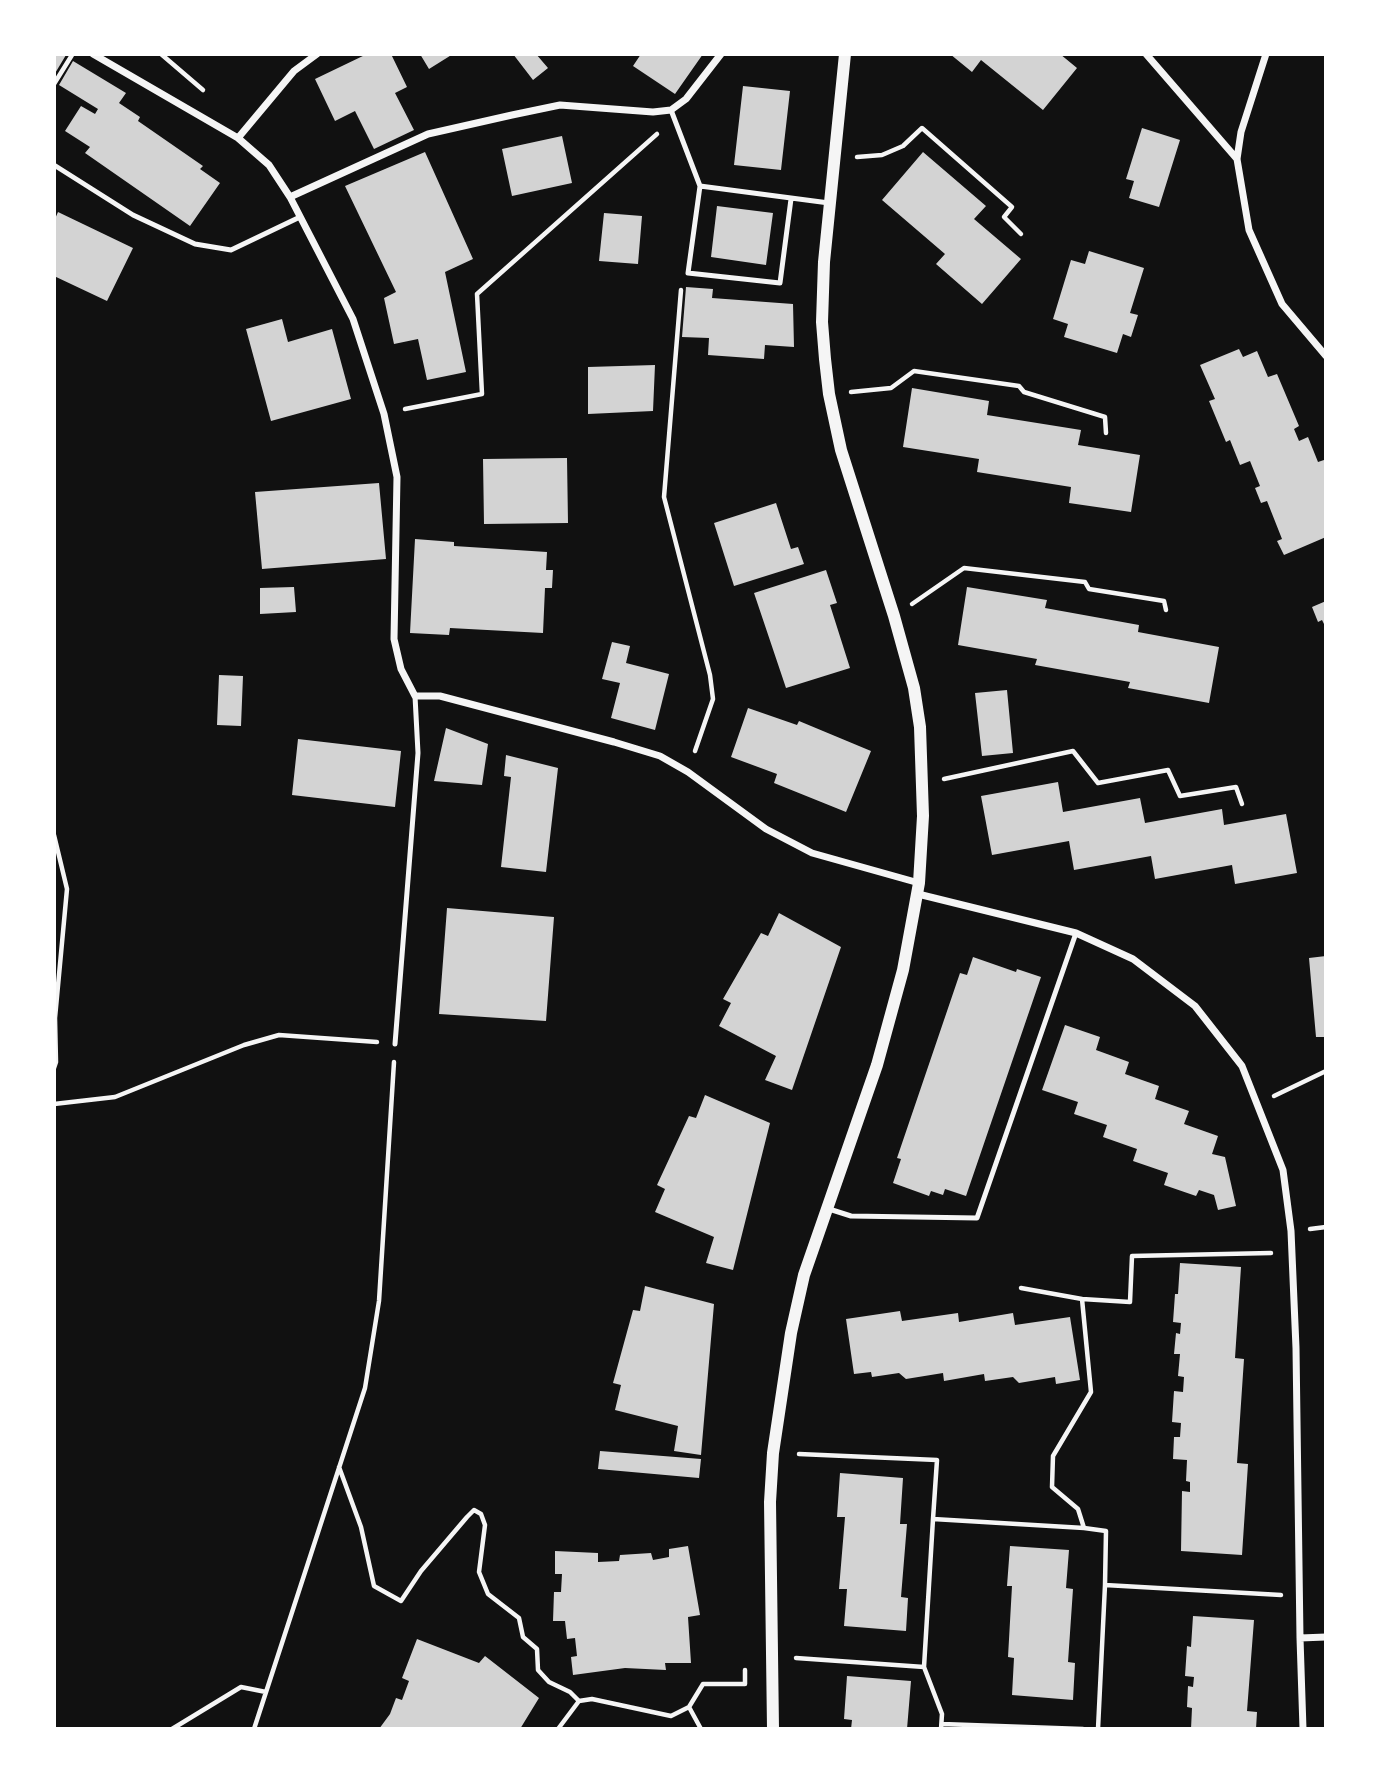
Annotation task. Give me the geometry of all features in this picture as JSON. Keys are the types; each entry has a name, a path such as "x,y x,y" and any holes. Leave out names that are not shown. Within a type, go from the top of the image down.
{"street":[{"path":"93,54 238,138 269,165 290,197 353,319 384,414 397,477 394,639 401,668 415,696 440,696 614,741 660,756 688,772 766,828 812,853 918,888 1076,933 1133,959 1195,1006 1242,1066 1283,1170 1293,1253 1303,1729"},
{"path":"238,138 294,71 317,54"},
{"path":"773,1729 770,1502 773,1453 790,1333 804,1275 877,1065 906,957 918,888 923,816 920,727 914,688 841,450 829,394 822,322 824,262 845,54"},
{"path":"1146,54 1237,159"},
{"path":"1266,54 1241,132 1237,159 1249,230 1282,304 1326,356"},
{"path":"290,197 428,134 560,105 653,112 671,110 686,99 720,55"},
{"path":"1300,1638 1326,1637"}],"lane":[{"path":"671,110 700,186 688,274 780,283 791,199"},
{"path":"54,165 132,215 195,244 231,250 300,217"},
{"path":"700,186 831,203"},
{"path":"395,1044 418,753 415,696"},
{"path":"826,1208 851,1216 977,1218 1076,933"}],"path":[{"path":"54,84 72,54"},
{"path":"384,414 482,394 477,294 666,127 671,110"},
{"path":"835,158 882,155 903,146 922,128 1012,207 1004,217 1021,234"},
{"path":"688,274 681,285 664,497 710,675 713,699 688,772"},
{"path":"829,394 891,388 914,371 1019,386 1024,392 1105,417 1107,433"},
{"path":"894,616 964,568 1085,582 1089,589 1164,601 1166,610"},
{"path":"923,783 1073,751 1098,783 1168,770 1180,796 1236,787 1242,804"},
{"path":"54,835 67,889 55,1018 57,1062 54,1068"},
{"path":"54,1104 116,1097 244,1045 279,1035 395,1044 379,1301 365,1388 254,1729"},
{"path":"1258,1104 1326,1071"},
{"path":"1021,1288 1082,1299 1130,1302 1132,1256 1293,1253"},
{"path":"1082,1299 1091,1392 1053,1456 1052,1486 1078,1509 1084,1528"},
{"path":"799,1454 937,1460 924,1667 942,1714 942,1726 1083,1729"},
{"path":"339,1466 361,1527 374,1586 401,1601 421,1571 467,1517 474,1510 481,1514 485,1525 479,1572 488,1594 519,1618 523,1637 537,1650 538,1670 549,1682 570,1692 579,1701"},
{"path":"933,1519 1107,1531 1098,1729"},
{"path":"1105,1585 1299,1596"},
{"path":"795,1658 924,1667"},
{"path":"558,1729 579,1701 593,1699 671,1716 689,1707 703,1684 745,1684 746,1667"},
{"path":"172,1729 241,1687 266,1692"},
{"path":"689,1707 701,1729"}],"building":[{"path":"54,54 66,55 54,75"},
{"path":"367,54 391,54 407,87 395,93 414,130 374,149 355,111 335,121 315,79"},
{"path":"420,54 453,54 429,69"},
{"path":"513,54 536,54 548,68 533,80"},
{"path":"641,54 703,54 675,94 633,66"},
{"path":"950,54 1060,54 1077,68 1043,110 981,60 972,72"},
{"path":"73,61 126,93 119,103 140,117 138,121 203,166 200,169 220,183 190,226 85,153 90,147 65,131 81,106 95,114 98,109 59,85"},
{"path":"743,86 790,91 781,170 734,165"},
{"path":"1142,128 1180,140 1159,207 1129,198 1134,181 1126,179"},
{"path":"562,136 572,183 512,196 502,149"},
{"path":"425,152 473,259 445,272 466,372 427,380 418,339 394,344 384,298 396,292 345,186"},
{"path":"923,152 986,206 974,219 1021,259 982,304 936,264 945,254 882,200"},
{"path":"717,206 773,213 766,265 711,257"},
{"path":"58,212 133,248 107,301 54,276 54,221"},
{"path":"604,213 642,216 638,264 599,261"},
{"path":"1089,251 1144,268 1130,313 1138,315 1131,337 1123,334 1117,353 1064,337 1068,324 1053,319 1071,260 1085,264"},
{"path":"686,287 713,289 712,298 793,304 794,347 765,345 764,359 708,355 709,338 682,337"},
{"path":"282,319 288,342 332,329 351,399 271,421 246,329"},
{"path":"1239,349 1243,357 1257,351 1268,377 1277,374 1299,426 1294,429 1299,441 1308,437 1318,462 1324,460 1326,466 1326,537 1284,555 1277,541 1282,539 1267,501 1261,503 1255,488 1260,486 1250,461 1240,465 1230,440 1226,442 1209,401 1215,399 1200,365"},
{"path":"655,365 653,411 588,414 588,367"},
{"path":"912,388 989,401 987,415 1081,430 1078,445 1140,455 1131,512 1069,503 1071,487 977,472 979,459 903,447"},
{"path":"567,458 568,523 484,524 483,459"},
{"path":"379,483 386,559 262,569 255,492"},
{"path":"776,503 791,549 798,547 804,564 734,586 714,523"},
{"path":"415,539 454,542 454,546 547,552 546,570 553,570 552,588 545,588 543,633 450,628 449,635 410,633"},
{"path":"826,570 837,603 830,605 850,668 786,688 754,593"},
{"path":"294,587 296,612 260,614 260,588"},
{"path":"967,587 1047,600 1045,608 1139,625 1138,632 1219,647 1209,703 1128,688 1130,682 1035,665 1037,659 958,645"},
{"path":"1326,601 1326,628 1322,620 1318,622 1312,607"},
{"path":"612,642 630,646 626,663 669,674 655,730 611,718 620,683 602,679"},
{"path":"219,675 243,676 241,726 217,725"},
{"path":"1007,690 1013,753 982,756 975,693"},
{"path":"748,708 797,725 799,721 871,751 846,812 774,783 777,774 731,757"},
{"path":"446,728 488,744 482,785 434,781"},
{"path":"298,739 401,751 395,807 292,795"},
{"path":"506,755 558,768 546,872 501,867 511,777 504,776"},
{"path":"1058,782 1063,812 1140,798 1145,823 1222,809 1224,825 1286,814 1297,873 1235,884 1232,865 1155,879 1151,856 1074,870 1069,841 992,855 981,796"},
{"path":"447,908 554,917 546,1021 439,1014"},
{"path":"779,913 841,947 792,1090 765,1080 776,1056 719,1026 731,1003 723,999 761,933 768,936"},
{"path":"1326,956 1326,1037 1316,1037 1309,958"},
{"path":"973,957 1016,972 1017,969 1041,977 966,1196 945,1189 943,1195 931,1191 929,1196 893,1183 901,1159 897,1158 960,973 967,975"},
{"path":"1065,1025 1100,1037 1096,1050 1129,1062 1125,1074 1159,1086 1155,1099 1189,1111 1184,1124 1218,1136 1212,1154 1225,1157 1236,1206 1218,1210 1214,1195 1199,1190 1196,1196 1164,1185 1168,1173 1133,1161 1137,1149 1103,1137 1107,1125 1074,1114 1078,1102 1042,1090"},
{"path":"705,1095 770,1123 733,1270 706,1263 714,1237 655,1212 665,1189 657,1185 689,1116 696,1118"},
{"path":"1180,1263 1241,1267 1235,1358 1244,1359 1237,1463 1248,1464 1242,1555 1181,1551 1182,1491 1190,1492 1190,1482 1186,1481 1187,1460 1173,1459 1174,1437 1180,1437 1181,1423 1172,1422 1174,1391 1183,1392 1184,1377 1178,1376 1180,1354 1174,1354 1176,1333 1180,1334 1181,1323 1173,1322"},
{"path":"645,1286 714,1304 701,1455 674,1451 678,1426 615,1410 621,1385 613,1383 633,1310 640,1311"},
{"path":"900,1311 902,1321 958,1313 959,1322 1013,1313 1015,1325 1070,1317 1080,1380 1056,1384 1055,1377 1019,1383 1013,1377 985,1381 984,1374 944,1381 943,1373 906,1379 899,1373 872,1377 871,1372 854,1374 846,1319"},
{"path":"600,1451 701,1459 699,1478 598,1469"},
{"path":"840,1473 903,1478 900,1524 907,1524 901,1597 908,1598 906,1631 844,1626 847,1589 839,1589 845,1517 837,1517"},
{"path":"688,1546 700,1615 688,1617 691,1663 665,1663 666,1670 625,1668 573,1675 571,1657 577,1656 575,1638 567,1639 565,1621 553,1621 554,1592 561,1592 562,1574 555,1574 555,1551 598,1553 598,1562 619,1561 620,1555 651,1553 653,1560 669,1557 669,1549"},
{"path":"1010,1546 1069,1550 1066,1588 1073,1589 1068,1662 1075,1663 1073,1700 1012,1695 1014,1658 1008,1657 1012,1586 1007,1586"},
{"path":"1193,1616 1254,1620 1247,1711 1257,1712 1256,1729 1191,1729 1192,1708 1187,1707 1188,1686 1193,1687 1194,1677 1185,1676 1187,1646 1191,1647"},
{"path":"417,1639 479,1663 485,1656 539,1698 520,1729 379,1729 390,1714 396,1698 402,1700 409,1681 402,1678"},
{"path":"847,1676 911,1681 907,1729 851,1729 852,1720 844,1719"}]}
